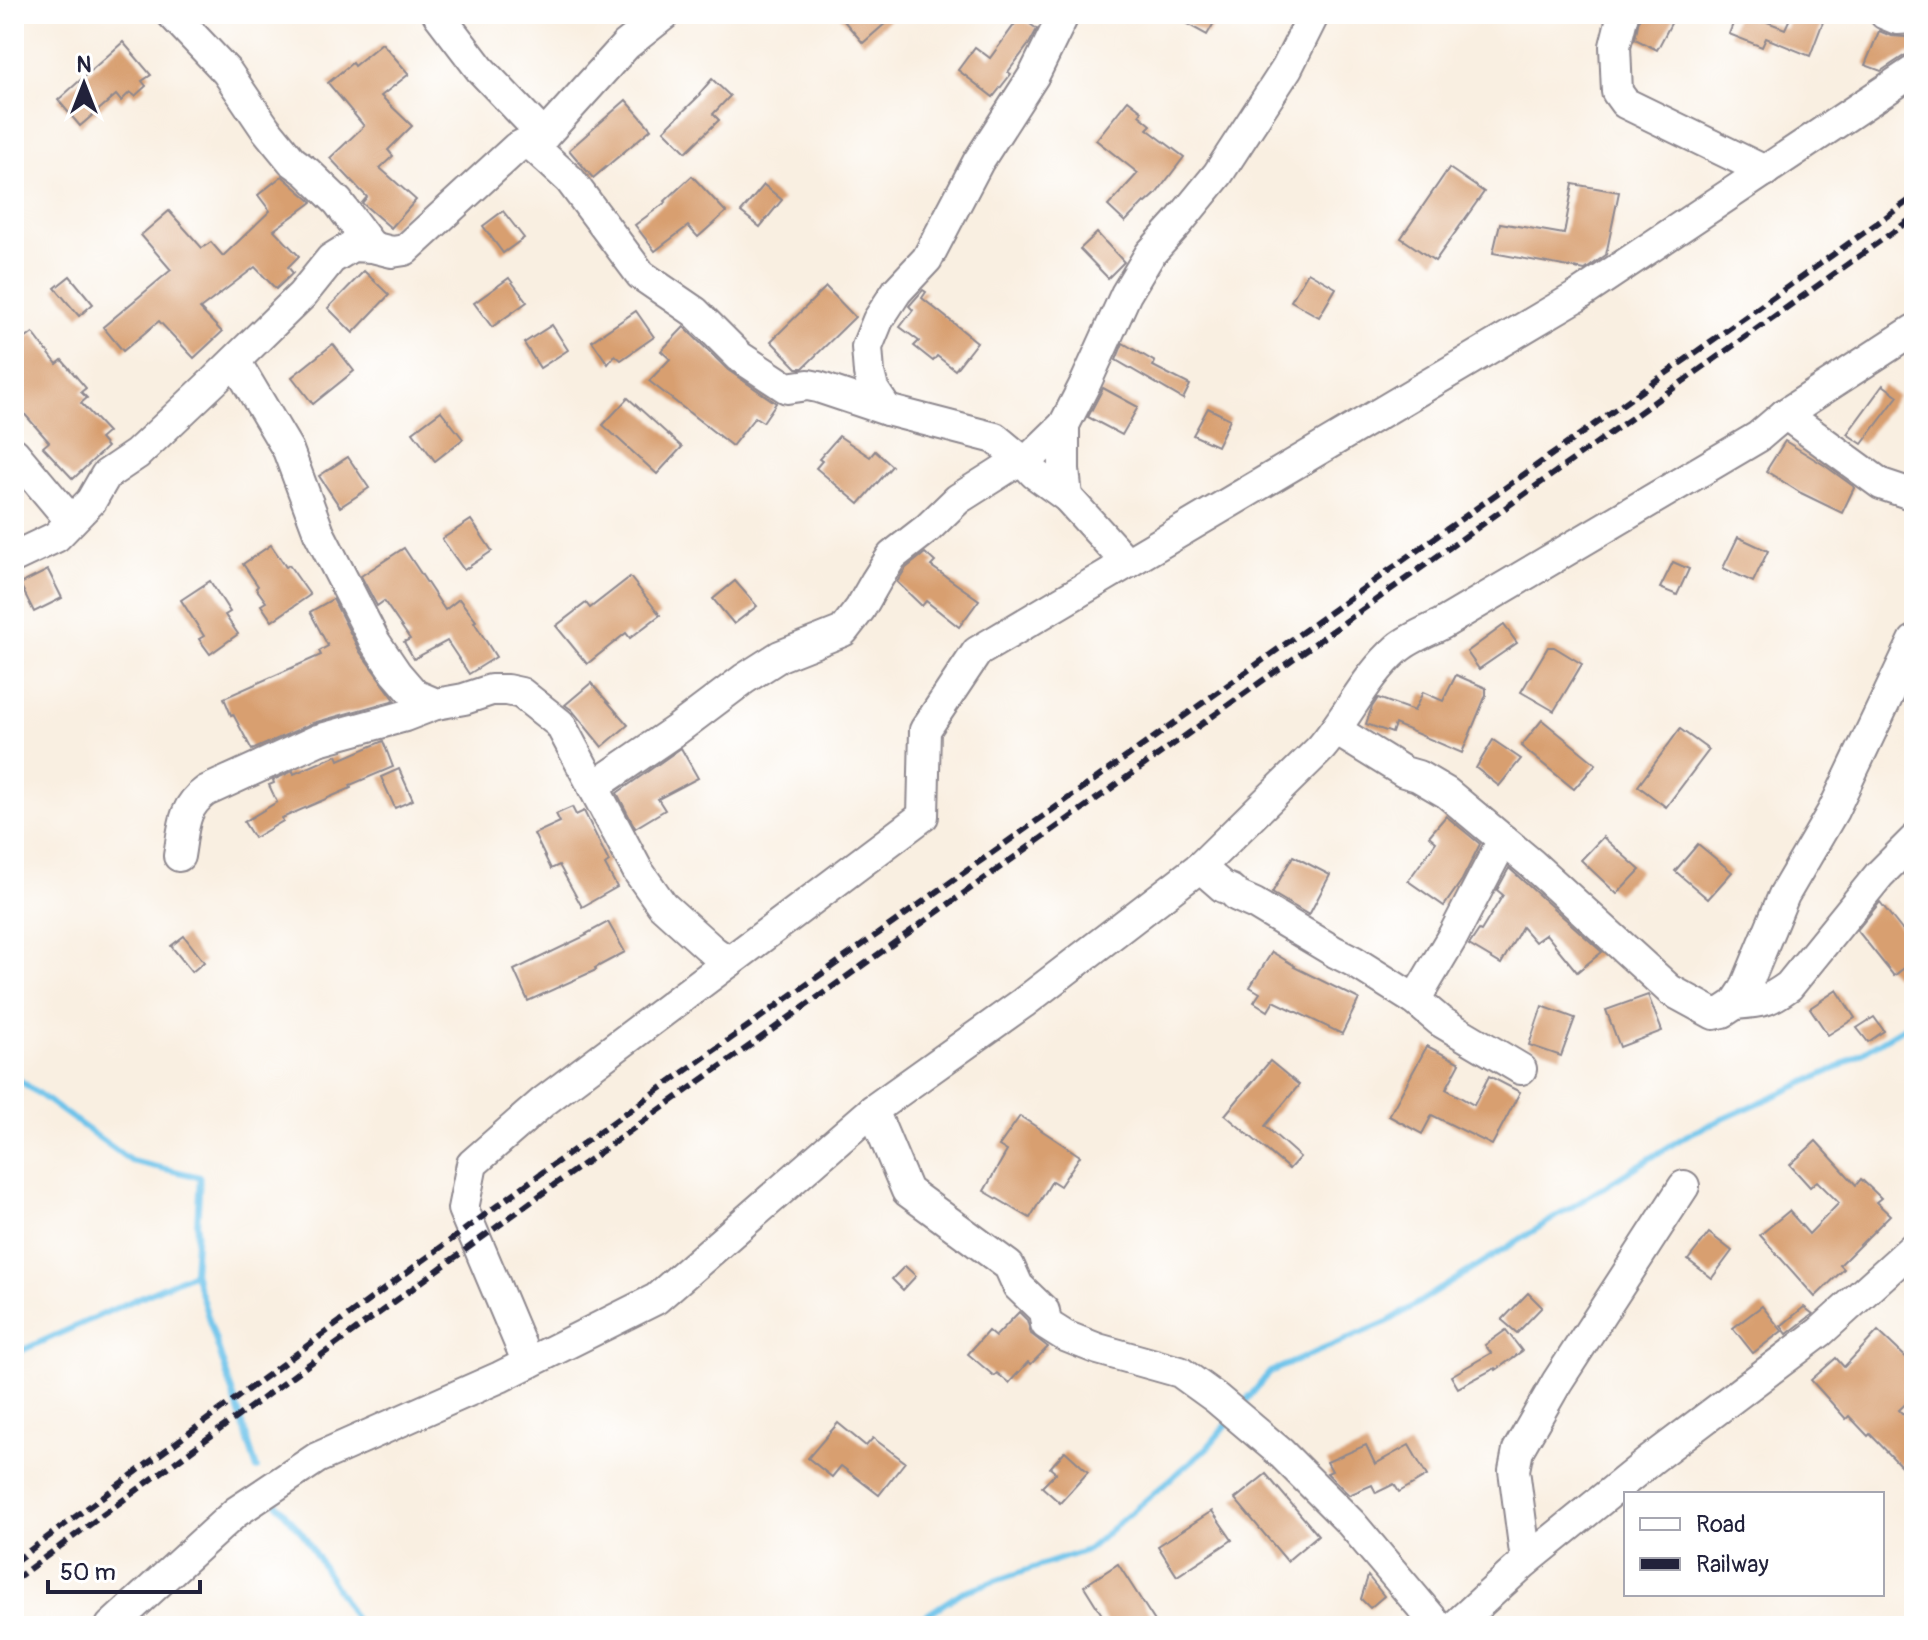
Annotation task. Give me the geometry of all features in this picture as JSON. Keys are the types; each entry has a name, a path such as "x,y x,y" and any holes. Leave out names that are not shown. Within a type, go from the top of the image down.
{"street":[{"path":"172,14 227,72 292,161 338,202 372,247"},
{"path":"438,14 641,275 695,312 740,357 787,388 818,387 887,410 995,438 1067,497 1127,563"},
{"path":"14,557 56,537 91,501 106,475 137,454 235,361 302,295 331,259 352,246 392,252 405,250 516,148 539,142 626,45 665,14"},
{"path":"887,410 873,389 869,373 867,347 878,320 897,291 927,259 978,162 1034,75 1064,14"},
{"path":"593,787 780,656 843,631 892,556 958,499 1023,461 1064,425 1126,294 1150,254 1218,174 1287,68 1314,14"},
{"path":"1623,14 1615,46 1617,92 1625,103 1765,171"},
{"path":"1885,14 1897,19 1914,18"},
{"path":"528,1363 463,1209 472,1164 543,1102 923,816 925,730 977,652 1576,297 1914,71"},
{"path":"111,1626 236,1512 317,1458 528,1363 656,1299 873,1110 1023,1003 1200,867 1321,748 1336,730 1365,682 1399,646 1442,624 1758,437 1785,414 1914,330"},
{"path":"235,361 288,450 319,533 375,642 415,695 436,704"},
{"path":"1785,414 1881,484 1914,495"},
{"path":"1064,425 1067,497"},
{"path":"14,453 71,521"},
{"path":"1336,730 1404,772 1418,776 1447,793 1532,864 1670,990 1714,1014 1735,1004 1745,989 1784,895 1833,811 1914,641"},
{"path":"179,856 186,816 193,801 206,791 318,740 405,716 436,704 491,690 507,690 521,693 560,724 638,871 662,905 729,962"},
{"path":"1415,1000 1453,936 1503,840"},
{"path":"1735,1004 1772,998 1789,986 1879,875 1914,840"},
{"path":"1200,867 1245,901 1344,955 1415,1000 1440,1021 1521,1069"},
{"path":"873,1110 907,1191 1009,1266 1018,1286 1044,1311 1046,1324 1065,1336 1098,1349 1180,1372 1216,1398 1281,1453 1351,1523 1438,1626"},
{"path":"1526,1561 1514,1470 1518,1450 1557,1382 1684,1186"},
{"path":"1455,1626 1526,1561 1652,1459 1820,1332 1914,1247"}],"building":[{"path":"838,14 896,14 863,43"},
{"path":"1169,14 1219,14 1207,35"},
{"path":"1640,14 1676,14 1657,50 1635,39"},
{"path":"1737,14 1747,14 1785,29 1792,14 1826,14 1810,56 1766,38 1762,47 1729,34"},
{"path":"1020,17 1037,29 1008,72 1011,74 993,97 958,70 975,47 990,58"},
{"path":"1879,31 1914,40 1914,52 1881,71 1865,65"},
{"path":"123,42 151,75 142,81 146,86 135,96 130,92 121,101 116,95 80,126 58,100"},
{"path":"382,43 409,74 381,96 412,126 388,150 393,156 380,168 416,200 391,228 362,203 367,197 330,158 364,126 328,83"},
{"path":"712,79 730,96 713,114 719,120 686,152 664,130"},
{"path":"626,100 651,129 593,178 569,150"},
{"path":"1128,100 1142,111 1139,115 1151,125 1147,129 1184,157 1156,194 1125,222 1108,206 1138,173 1096,140"},
{"path":"1449,168 1484,192 1435,261 1401,238"},
{"path":"282,176 312,202 274,230 299,256 288,267 293,273 276,289 255,267 200,309 222,332 194,358 159,321 123,351 103,327 171,270 141,235 169,211 202,248 211,242 223,256 270,211 258,195"},
{"path":"692,176 726,212 698,237 688,226 655,251 635,225 666,202"},
{"path":"1573,184 1619,192 1606,255 1585,270 1493,253 1500,223 1564,234"},
{"path":"764,185 782,200 760,227 741,212"},
{"path":"503,211 524,238 503,253 483,226"},
{"path":"1097,233 1124,262 1108,278 1080,249"},
{"path":"364,271 389,295 353,333 328,308"},
{"path":"1308,272 1336,288 1319,317 1291,301"},
{"path":"70,276 93,304 79,316 55,288"},
{"path":"509,278 527,302 492,327 474,303"},
{"path":"826,287 855,317 803,368 797,368 771,341"},
{"path":"923,290 926,292 922,298 977,342 955,370 937,356 933,361 914,346 919,341 900,327 913,310 909,306"},
{"path":"636,311 654,337 621,360 615,355 608,364 592,341"},
{"path":"552,325 568,350 540,368 524,343"},
{"path":"684,327 728,370 776,403 763,422 755,417 732,446 649,381 670,359 661,351"},
{"path":"33,333 57,364 62,360 86,388 81,392 87,398 81,403 108,432 100,439 107,447 73,479 43,447 49,442 14,402 22,394 14,383 14,347"},
{"path":"1123,343 1155,362 1153,366 1190,385 1183,399 1116,360"},
{"path":"333,344 354,371 313,404 292,377"},
{"path":"1883,385 1898,396 1862,444 1847,434"},
{"path":"1103,388 1138,407 1122,435 1088,417"},
{"path":"628,398 682,447 657,474 603,425"},
{"path":"1208,408 1230,419 1217,446 1193,435"},
{"path":"441,411 463,439 435,461 413,432"},
{"path":"839,436 870,457 875,451 892,466 859,504 816,468 822,461 819,459"},
{"path":"1785,441 1853,486 1842,513 1766,471"},
{"path":"348,457 369,488 340,507 319,476"},
{"path":"471,520 492,551 464,570 442,539"},
{"path":"1738,537 1768,551 1753,582 1723,568"},
{"path":"271,545 310,595 272,621 261,605 266,602 256,588 258,586 243,564"},
{"path":"404,548 445,610 459,599 476,621 496,657 469,674 447,641 414,659 404,642 410,639 384,601 377,606 361,576"},
{"path":"925,553 935,562 931,566 979,600 959,627 926,601 922,606 897,582 906,568"},
{"path":"1673,562 1689,569 1677,595 1660,588"},
{"path":"48,570 62,598 34,612 20,584"},
{"path":"630,577 660,615 630,638 626,633 587,664 556,626 586,603 590,608"},
{"path":"210,581 230,612 225,615 238,634 210,654 199,639 204,636 181,600"},
{"path":"735,581 757,606 734,624 713,599"},
{"path":"333,599 360,652 395,700 313,723 252,750 224,698 321,655 319,651 328,646 310,612"},
{"path":"1504,625 1517,643 1479,669 1467,652"},
{"path":"1548,647 1554,647 1582,664 1554,711 1521,692"},
{"path":"1456,675 1486,688 1486,695 1462,753 1395,724 1392,733 1366,724 1378,698 1414,711 1423,692 1443,701"},
{"path":"591,683 628,725 602,747 565,705"},
{"path":"1542,720 1596,764 1574,789 1521,746"},
{"path":"1680,729 1709,750 1666,807 1638,786"},
{"path":"1493,740 1521,759 1499,786 1476,768"},
{"path":"383,741 393,767 282,818 283,821 254,838 244,822 277,802 269,785 274,783 273,780 337,755 339,760"},
{"path":"681,748 698,778 658,799 665,810 635,828 617,793"},
{"path":"399,769 413,800 395,808 381,777"},
{"path":"572,807 576,815 584,811 609,862 605,865 617,887 582,907 559,865 551,869 534,834 560,822 556,814"},
{"path":"1446,816 1480,844 1462,880 1444,906 1408,881 1436,842 1429,836"},
{"path":"1603,837 1640,870 1617,894 1581,860"},
{"path":"1698,844 1732,872 1708,899 1675,871"},
{"path":"1293,856 1330,875 1309,915 1272,893"},
{"path":"1509,868 1602,952 1577,972 1546,934 1535,942 1522,927 1501,964 1469,945 1503,895 1497,890"},
{"path":"1880,902 1914,945 1914,960 1894,976 1857,930"},
{"path":"608,922 625,952 596,970 528,1001 514,970"},
{"path":"184,936 204,962 192,972 171,946"},
{"path":"1272,952 1294,967 1359,999 1342,1034 1274,1001 1268,1011 1254,1002 1260,993 1250,987"},
{"path":"1837,990 1855,1018 1828,1035 1810,1008"},
{"path":"1648,995 1662,1031 1620,1047 1606,1010"},
{"path":"1542,1006 1575,1018 1561,1056 1529,1045"},
{"path":"1874,1017 1884,1031 1868,1042 1857,1028"},
{"path":"1427,1046 1460,1063 1446,1089 1474,1105 1489,1076 1520,1092 1492,1145 1432,1115 1422,1134 1389,1116"},
{"path":"1270,1061 1299,1085 1265,1126 1300,1157 1289,1169 1225,1115"},
{"path":"1020,1116 1080,1156 1060,1186 1052,1181 1030,1218 984,1191 1007,1151 999,1146"},
{"path":"1816,1141 1856,1185 1861,1179 1881,1198 1876,1202 1890,1215 1840,1265 1844,1269 1815,1297 1760,1235 1789,1211 1809,1234 1839,1203 1817,1181 1810,1187 1790,1165"},
{"path":"1709,1233 1732,1251 1712,1278 1688,1260"},
{"path":"905,1266 916,1276 903,1290 892,1279"},
{"path":"1528,1293 1542,1307 1517,1333 1502,1320"},
{"path":"1762,1306 1782,1331 1753,1353 1733,1328"},
{"path":"1804,1307 1813,1314 1787,1334 1781,1326"},
{"path":"1019,1312 1027,1320 1031,1334 1048,1347 1031,1364 1028,1362 1009,1383 997,1373 994,1376 968,1354 988,1331 995,1337"},
{"path":"1506,1330 1522,1351 1496,1370 1458,1388 1451,1376 1491,1353 1485,1345"},
{"path":"1878,1331 1914,1365 1914,1396 1899,1410 1914,1426 1914,1454 1901,1466 1849,1416 1846,1419 1811,1380 1836,1358 1844,1367"},
{"path":"838,1423 866,1446 873,1438 905,1462 879,1495 841,1466 832,1477 808,1458"},
{"path":"1366,1445 1375,1464 1409,1445 1427,1476 1399,1492 1394,1484 1376,1493 1372,1485 1349,1495 1327,1473 1332,1471 1327,1462"},
{"path":"1065,1451 1088,1472 1060,1503 1042,1487 1056,1473 1050,1468"},
{"path":"1266,1474 1318,1535 1287,1561 1235,1499"},
{"path":"1212,1511 1232,1540 1177,1576 1158,1546"},
{"path":"1118,1564 1158,1626 1109,1626 1084,1586"},
{"path":"1368,1576 1384,1596 1370,1608 1361,1599"}],"waterway":[{"path":"1241,1407 1270,1372 1389,1321 1689,1134 1837,1068 1914,1021"},
{"path":"14,1076 131,1161 200,1177 194,1273 257,1469"},
{"path":"14,1354 194,1273"},
{"path":"910,1626 962,1592 1087,1550 1207,1448 1229,1422"},
{"path":"277,1504 303,1534 359,1626"}],"railway":[{"path":"14,1562 543,1172 1914,197"},
{"path":"14,1580 554,1185 1914,217"}]}
